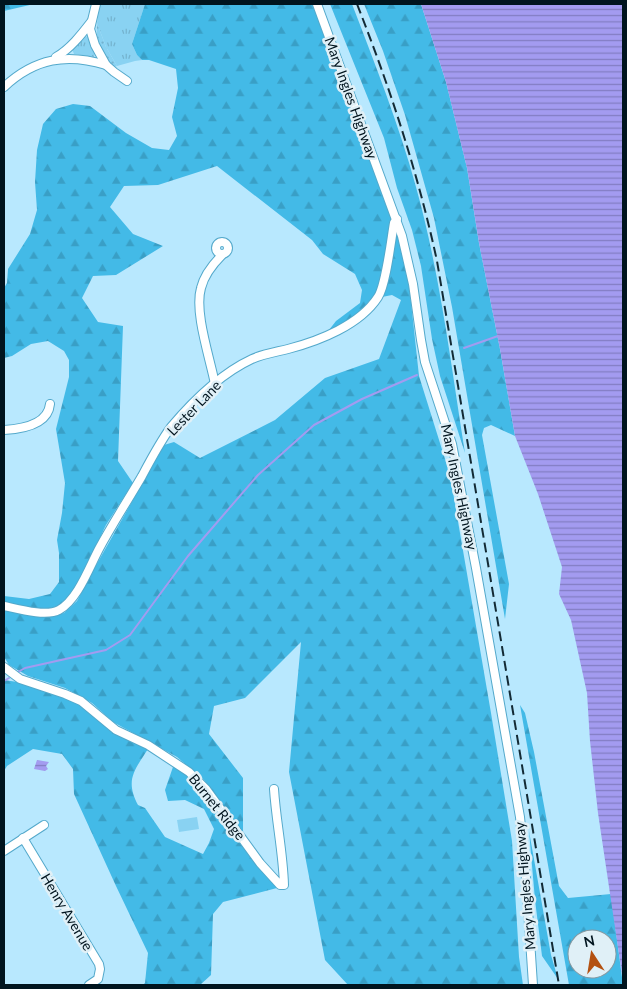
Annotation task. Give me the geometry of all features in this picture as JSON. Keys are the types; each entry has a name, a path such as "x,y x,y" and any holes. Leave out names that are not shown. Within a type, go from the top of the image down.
{"street":[{"path":"96,4 90,29 95,45 106,65 127,81"},
{"name":"Mary Ingles Highway","path":"317,4 397,218 408,256 425,362 452,444 520,817 533,985"},
{"path":"4,87 28,69 61,54 91,22"},
{"path":"50,60 77,58 106,65"},
{"name":"Lester Lane","path":"4,606 38,612 53,612 67,604 79,587 100,547 167,434 182,415 215,384 252,359 296,347 333,333 367,310 380,293 394,223 397,218"},
{"path":"215,384 199,299 204,281 222,254"},
{"path":"4,430 26,427 41,420 46,417 50,404"},
{"name":"Burnet Ridge","path":"4,667 20,679 81,701 113,728 148,745 189,772 206,789 260,863 280,885 284,885 274,789"},
{"path":"4,851 44,825"},
{"name":"Henry Avenue","path":"23,838 99,964 98,979 90,985"}],"green space":[{"path":"4,4 34,4 4,11"},
{"path":"100,4 145,4 132,44 137,55 142,60 117,66 106,47 97,23"},
{"path":"145,4 315,4 393,216 378,288 375,294 350,319 329,330 336,321 360,303 362,290 355,274 323,254 312,240 217,166 158,185 124,186 110,207 133,234 163,246 116,275 93,276 82,298 98,322 123,326 118,461 133,483 106,525 80,582 66,601 57,606 44,609 23,607 4,602 4,596 29,599 50,594 59,582 57,540 65,483 56,429 69,377 69,360 64,351 48,341 31,344 12,356 4,358 4,288 7,283 8,269 30,234 37,210 35,182 37,150 43,124 56,109 73,104 90,106 126,133 152,148 169,150 177,136 172,117 178,88 176,69 149,60 142,60 137,55 132,44"},
{"path":"330,4 352,4 386,95 416,187 432,252 465,453 440,376 432,339 421,266 412,230 397,188 384,138"},
{"path":"364,4 421,4 446,82 467,168 515,436 491,425 484,428 482,435 509,584 505,619 452,307 434,218 405,115 383,51"},
{"path":"97,23 106,47 117,66 114,67 100,47 97,36"},
{"path":"84,36 90,37 95,53 94,57 74,54 72,49"},
{"path":"395,223 404,257 410,293 419,376 450,475 491,713 512,841 519,957 523,985 348,985 325,960 289,772 301,642 245,698 214,706 209,734 243,778 243,835 204,780 177,757 113,722 92,703 65,688 28,676 9,665 4,657 4,610 49,616 64,613 77,601 164,445 174,442 200,458 275,420 325,378 379,359 401,300 392,295 382,297"},
{"path":"4,680 24,683 77,701 148,749 133,776 132,789 138,805 145,808 165,837 203,854 214,829 204,809 185,800 168,801 165,790 174,764 184,771 198,785 276,884 277,888 223,902 213,914 211,975 200,985 143,985 145,983 148,953 74,794 73,769 62,754 33,749 7,766 4,771"},
{"path":"520,705 525,713 534,752 559,886 568,898 611,894 616,929 567,929 567,974"},
{"path":"197,817 199,829 179,832 177,820"},
{"path":"529,831 551,955 558,979 542,956"},
{"path":"617,940 623,985 569,985 568,979 617,979"}],"shaded area":[{"path":"421,4 623,4 623,981 617,929 615,929 598,813 587,693 571,620 559,594 562,567 538,494 515,436 467,168 446,82"},
{"path":"37,760 49,762 46,766 48,769 45,771 34,769"}],"waterway":[{"path":"464,348 498,336"},
{"path":"18,672 25,668 106,650 130,635 188,556 258,475 314,425 362,399 417,375"},
{"path":"4,681 9,678"}],"railway":[{"path":"357,4 381,67 402,131 437,261 559,985"}]}
